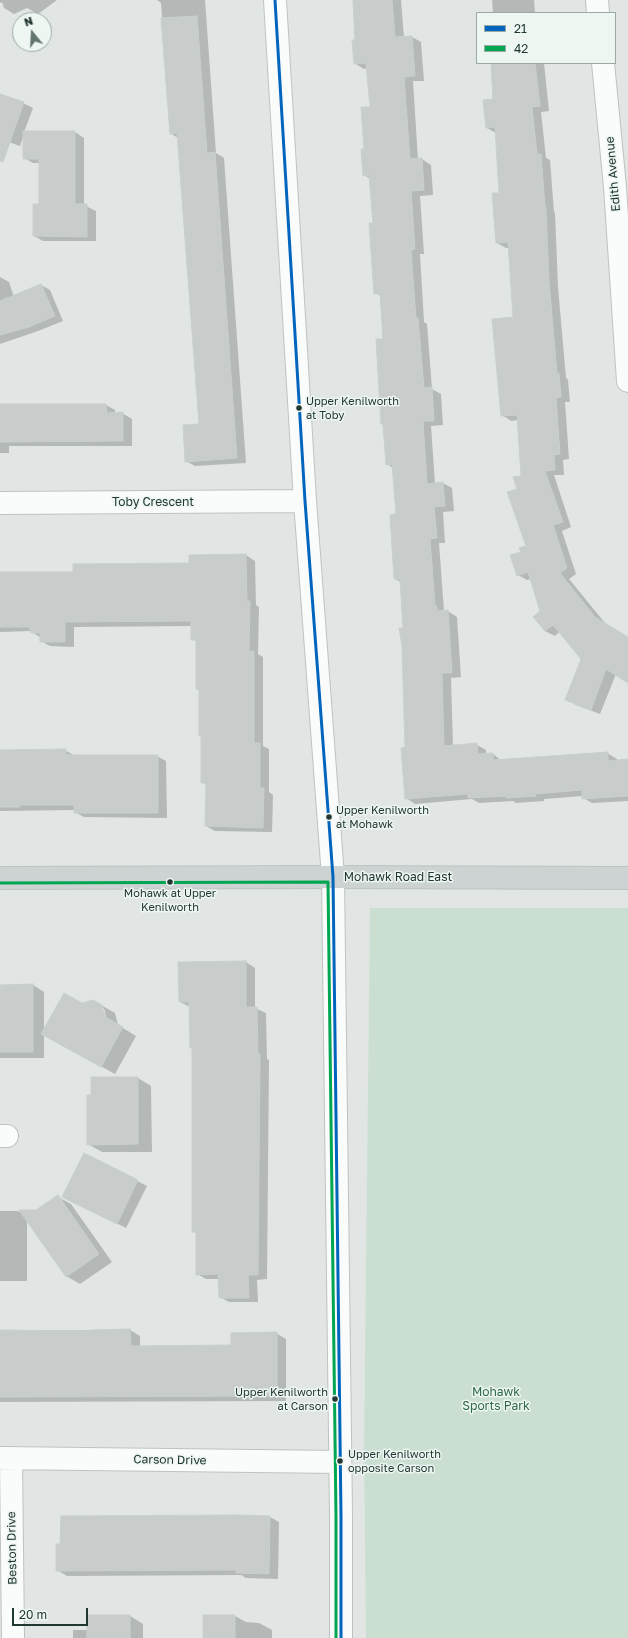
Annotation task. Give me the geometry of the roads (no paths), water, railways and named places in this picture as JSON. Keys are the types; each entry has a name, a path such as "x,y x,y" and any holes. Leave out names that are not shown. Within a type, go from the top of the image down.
{"main road":[{"name":"Mohawk Road East","path":"0,878 628,878"}],"street":[{"path":"275,0 305,501 333,877 341,1638"},
{"path":"597,0 598,12"},
{"name":"Edith Avenue","path":"603,64 622,186 628,381"},
{"name":"Toby Crescent","path":"0,503 305,501"},
{"name":"Carson Drive","path":"5,1458 340,1462"},
{"name":"Beston Drive","path":"5,1458 13,1638"}],"place":[{"name":"Upper Kenilworth at Toby","path":"299,408"},
{"name":"Upper Kenilworth at Mohawk","path":"329,817"},
{"name":"Mohawk at Upper Kenilworth","path":"170,882"},
{"name":"Upper Kenilworth at Carson","path":"335,1399"},
{"name":"Upper Kenilworth opposite Carson","path":"340,1461"}],"park label":[{"name":"Mohawk Sports Park","path":"496,1399"}]}
